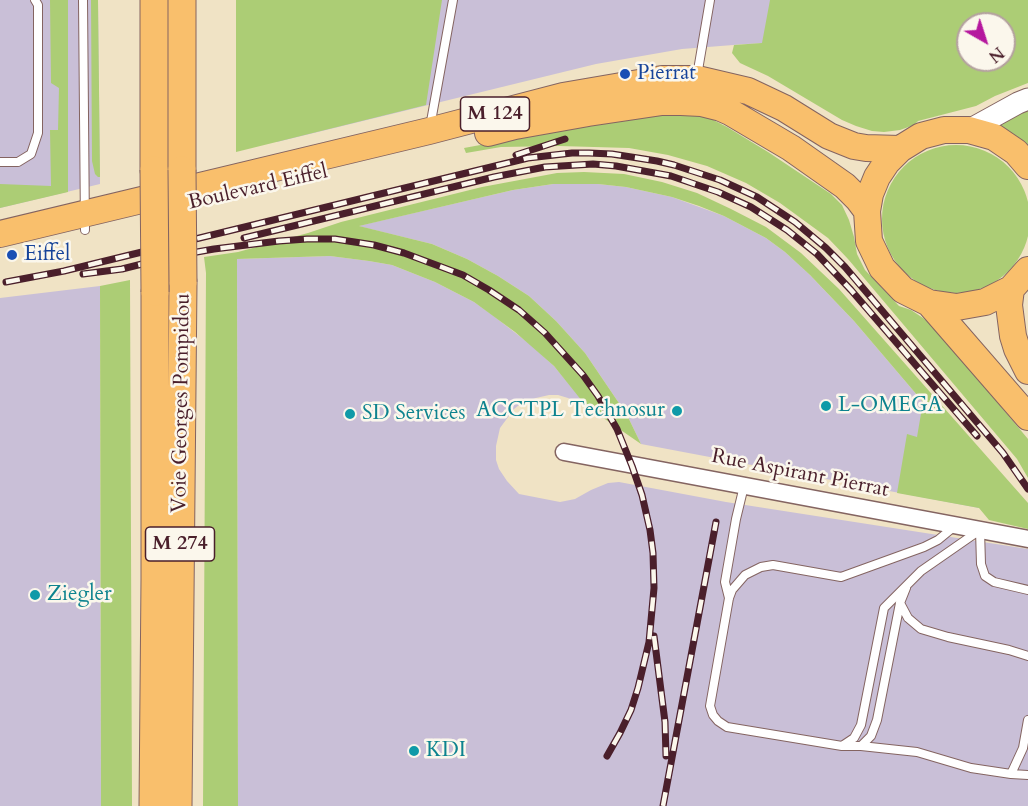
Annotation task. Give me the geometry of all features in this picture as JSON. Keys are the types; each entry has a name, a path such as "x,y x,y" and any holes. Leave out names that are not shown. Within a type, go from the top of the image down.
{"highway":[{"name":"Voie Georges Pompidou","path":"153,806 154,0"},
{"name":"Voie Georges Pompidou","path":"178,806 183,282 182,0"}],"main road":[{"name":"M 124","path":"85,222 563,96 662,79 697,79 748,91 784,108 829,136 854,146 900,149"},
{"name":"Boulevard Eiffel","path":"0,234 85,222 515,126 662,102"},
{"name":"M 124","path":"662,102 701,103 721,108 759,128 829,174 858,199 867,211"},
{"path":"1028,166 1016,152 994,137 969,130 944,130 928,134 900,149 887,162 870,194 867,211 869,241 882,268 903,290 929,303 957,308 986,302 1011,289 1028,270"},
{"name":"Boulevard Eiffel","path":"0,250 85,222"},
{"path":"1011,289 1009,305 1013,336 1028,371"},
{"path":"929,303 1028,417"}],"street":[{"path":"969,130 1028,99"},
{"name":"Rue Aspirant Pierrat","path":"564,452 1028,539"}],"lane":[{"path":"0,162 18,162 31,154 38,133 38,5 35,0"},
{"path":"83,0 85,222"},
{"path":"429,131 453,0"},
{"path":"662,102 697,79 710,0"},
{"path":"697,79 721,108"},
{"path":"729,598 725,582 744,486"},
{"path":"956,526 938,540 924,547 841,577 773,565 760,567 744,575 732,590 729,598 710,706 713,715 727,727 843,746 917,752 971,768 1028,775"},
{"path":"843,746 854,738 861,725 884,608 921,571 980,530"},
{"path":"980,530 981,564 985,576 994,582 1028,590"},
{"path":"861,746 871,736 877,720 900,603 906,586"},
{"path":"900,603 908,618 921,629 1028,656"},
{"path":"1011,774 1023,748 1028,720"}],"shaded area":[{"path":"0,0 98,0 100,184 0,208"},
{"path":"276,0 1028,0 1016,12 956,12 956,26 840,40 682,49 596,64 277,142"},
{"path":"553,184 598,184 626,187 672,197 724,216 766,238 785,252 854,321 923,402 979,508 641,444 627,415 585,353 529,296 467,259 432,244 358,226 513,190"},
{"path":"330,256 392,265 435,282 474,302 531,345 554,366 578,395 586,406 558,395 536,398 519,405 500,428 496,460 507,481 519,494 560,502 575,499 608,483 619,482 726,502 1028,549 1028,806 238,806 237,259"},
{"path":"100,286 101,806 0,806 0,298"}],"green space":[{"path":"50,0 68,0 68,192 0,208 0,184 51,186 50,130 58,130 59,88 51,83"},
{"path":"91,0 98,0 100,177 95,174 92,161"},
{"path":"236,0 442,0 426,105 236,152"},
{"path":"770,0 1028,0 1028,83 976,106 918,121 900,130 872,131 842,120 768,76 740,63 732,53 734,45 762,43"},
{"path":"1028,108 1028,150 996,127"},
{"path":"696,111 768,152 831,194 842,205 849,220 857,254 865,270 899,306 911,310 934,327 1028,439 1028,478 1017,459 828,238 780,203 746,183 707,166 668,155 629,148 501,147 466,153 464,148 638,116"},
{"path":"956,145 984,150 1009,166 1025,191 1030,219 1025,247 1009,272 984,288 956,293 928,288 903,272 887,247 882,219 887,191 903,166 928,150"},
{"path":"557,173 624,174 662,182 697,193 766,227 801,253 839,289 1028,503 1028,529 989,520 979,508 897,493 907,434 917,437 923,402 854,321 785,252 766,238 699,206 672,197 626,187 598,184 553,184 513,190 359,226 432,244 467,259 529,296 585,353 627,415 641,444 586,406 554,366 515,332 474,302 435,282 392,265 330,256 237,259 238,806 203,806 206,273 204,257 238,252 341,222 482,187"},
{"path":"130,280 132,806 101,806 100,286"}],"railway":[{"path":"516,155 565,139"},
{"path":"6,282 64,271 528,158 589,153 657,161 720,180 757,197 795,222 826,248 845,267 1003,453 1028,489"},
{"path":"244,238 494,177 545,167 593,164 671,176 718,192 751,207 787,230 817,254 977,436"},
{"path":"83,274 122,269 214,249 279,241 335,239 374,245 404,253 463,275 519,310 545,333 583,375 617,429 642,495 650,530 654,588 649,642 631,710 607,756"},
{"path":"663,806 716,522"},
{"path":"654,636 665,722 666,756"}],"place":[{"name":"Pierrat","path":"625,74"},
{"name":"Eiffel","path":"12,255"},
{"name":"L-OMEGA","path":"826,406"},
{"name":"ACCTPL Technosur","path":"677,411"},
{"name":"SD Services","path":"350,414"},
{"name":"Ziegler","path":"35,595"},
{"name":"KDI","path":"414,751"}]}
